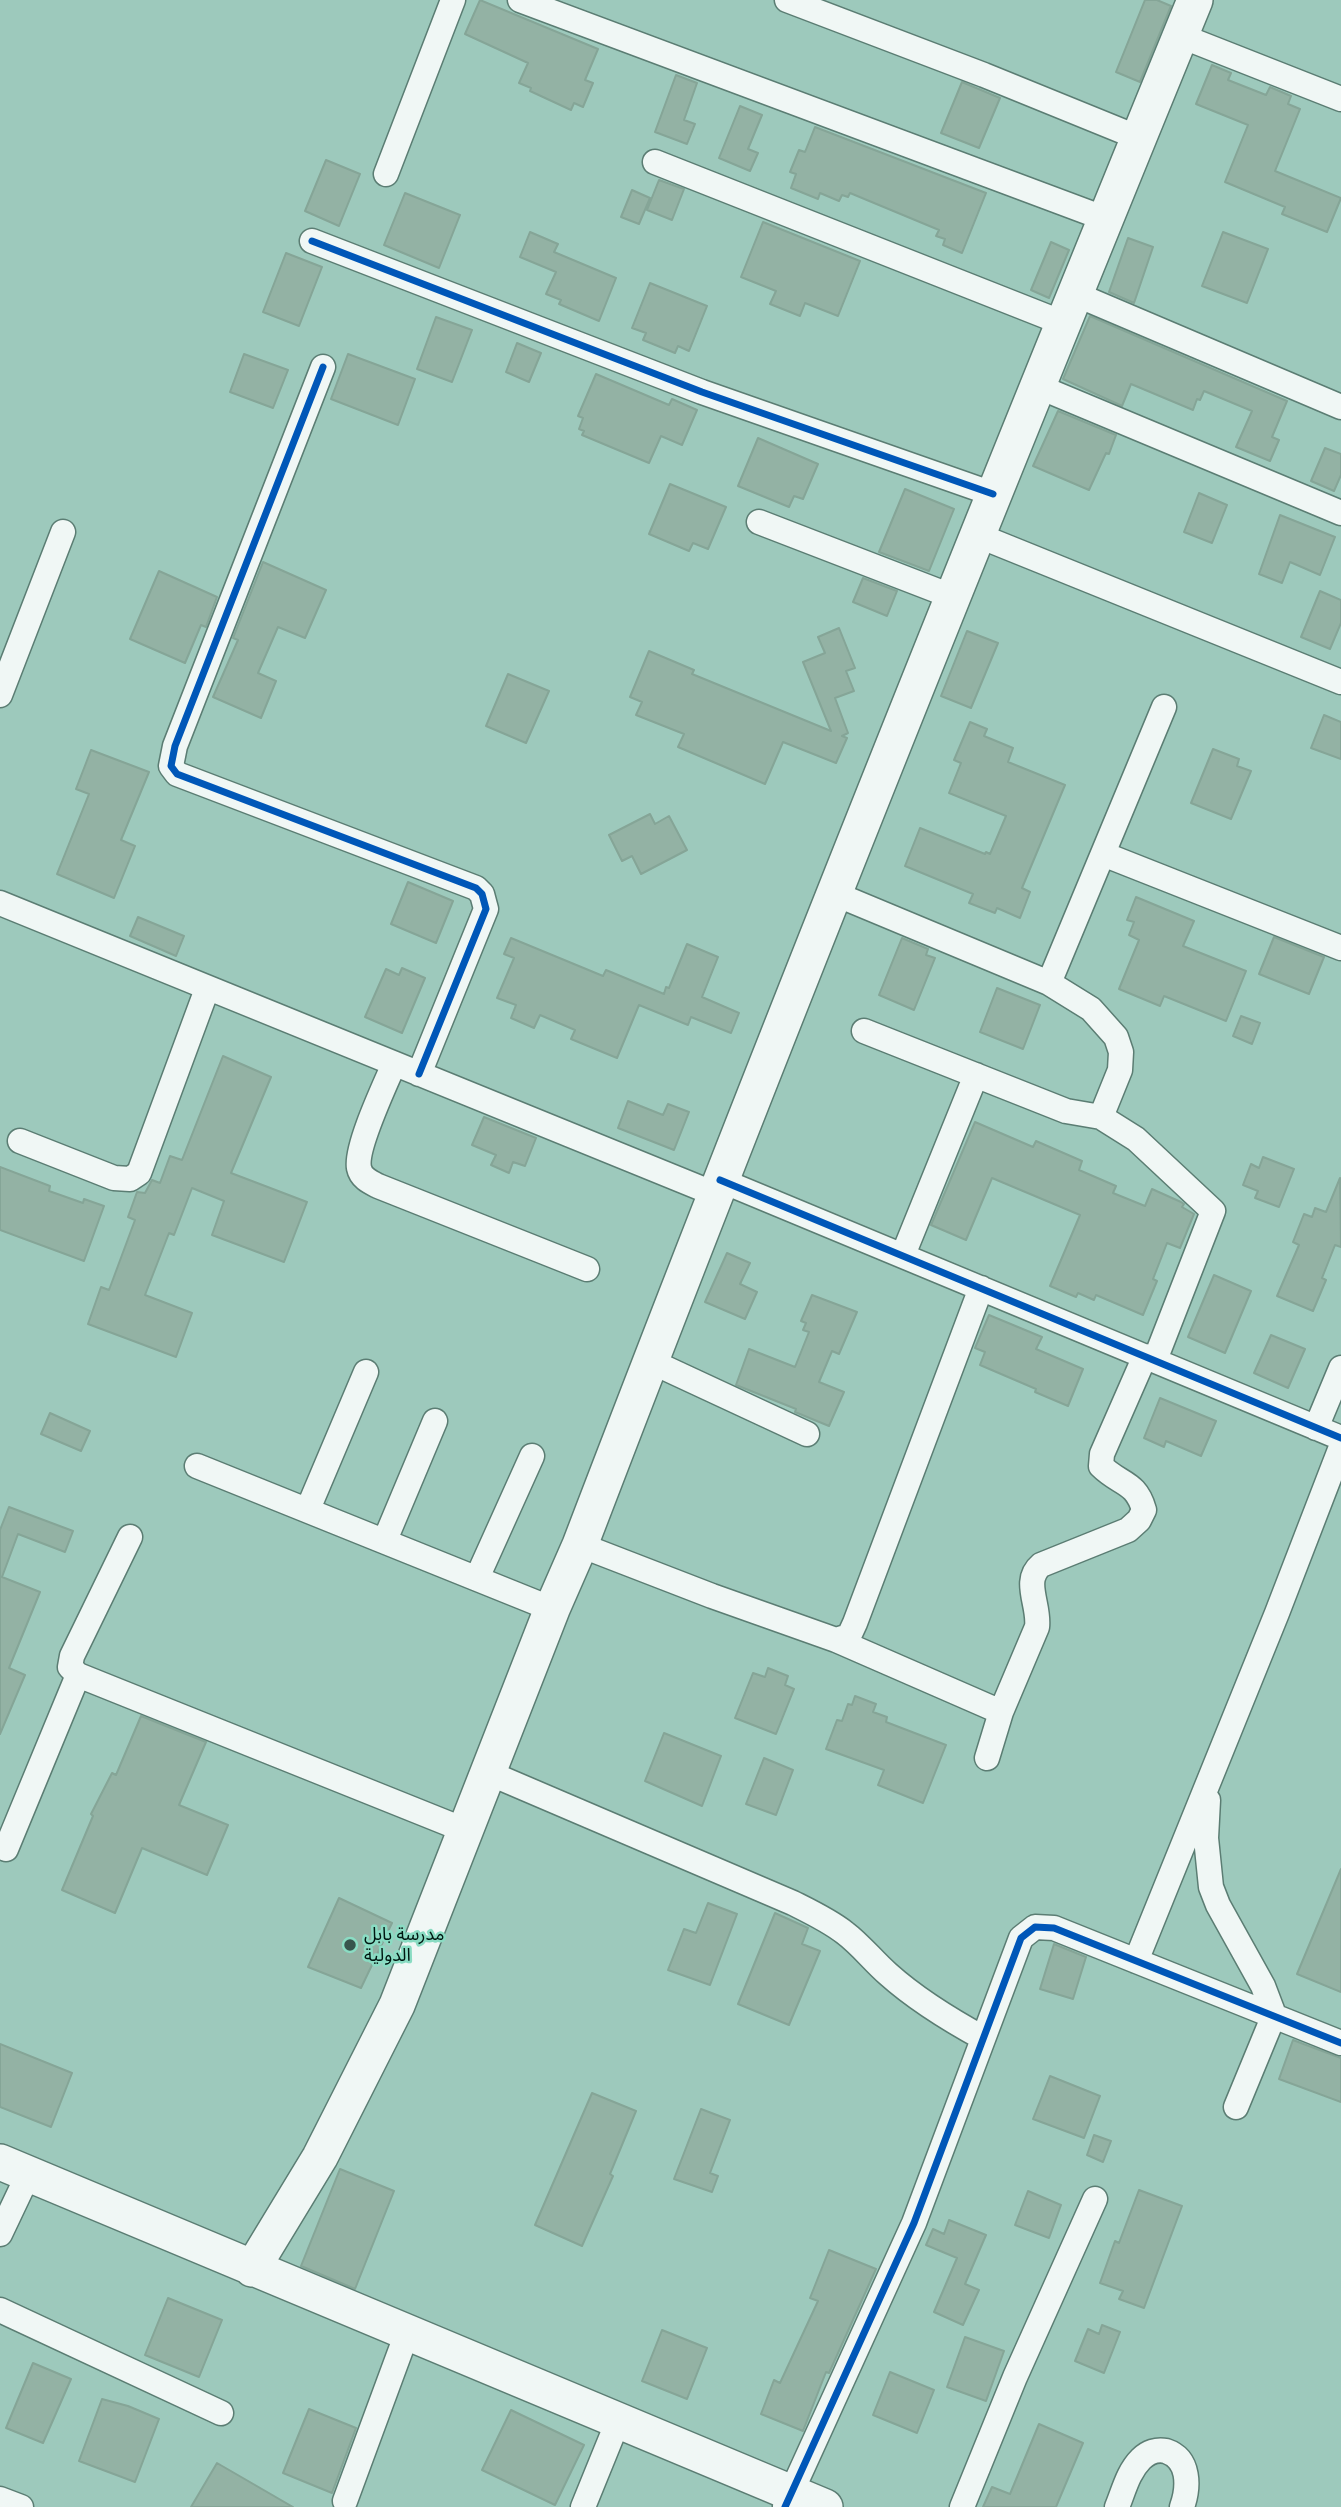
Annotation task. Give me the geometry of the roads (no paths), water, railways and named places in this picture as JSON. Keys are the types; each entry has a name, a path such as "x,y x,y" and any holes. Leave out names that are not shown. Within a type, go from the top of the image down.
{"main road":[{"path":"252,2269 320,2157 397,2005 951,596 1195,0"},
{"path":"14,2168 618,2421 788,2500 825,2507"}],"street":[{"path":"386,174 453,0"},
{"path":"520,0 1106,219"},
{"path":"787,0 1139,138"},
{"path":"1181,36 1341,99"},
{"path":"655,162 1341,407"},
{"path":"312,241 702,392 993,494"},
{"path":"323,367 175,746 171,766 177,774 476,888 482,894 486,909 419,1074"},
{"path":"1037,386 1341,513"},
{"path":"759,522 951,596"},
{"path":"0,695 63,532"},
{"path":"977,535 1341,682"},
{"path":"1049,983 1164,707"},
{"path":"1103,854 1341,948"},
{"path":"833,893 1049,983 1091,1009 1116,1037 1121,1052 1120,1070 1101,1117"},
{"path":"0,903 419,1074 903,1255 1341,1438"},
{"path":"20,1141 114,1178 130,1179 139,1172 207,989"},
{"path":"864,1031 1066,1111 1101,1117 1136,1139 1213,1211 1150,1358 1102,1454 1101,1466 1108,1473 1133,1486 1141,1498 1144,1510 1139,1520 1128,1530 1041,1565 1034,1572 1030,1582 1039,1614 1037,1627 1001,1712 987,1758"},
{"path":"394,1064 361,1146 359,1167 365,1179 587,1269"},
{"path":"903,1255 976,1075"},
{"path":"836,1640 849,1636 855,1623 981,1288"},
{"path":"650,1361 807,1434"},
{"path":"1316,1428 1341,1368"},
{"path":"308,1509 366,1372"},
{"path":"385,1540 435,1422"},
{"path":"1136,1961 1341,1447"},
{"path":"477,1578 531,1456"},
{"path":"197,1466 552,1608"},
{"path":"130,1536 72,1656 69,1667 78,1675 467,1831"},
{"path":"580,1545 712,1597 836,1640 1001,1712"},
{"path":"6,1849 78,1675"},
{"path":"1213,1768 1206,1813 1207,1864 1211,1887 1218,1905 1263,1986 1274,2015 1236,2107"},
{"path":"489,1773 810,1912 844,1931 912,1994 945,2017 983,2038"},
{"path":"788,2500 914,2223 1021,1938 1035,1927 1054,1928 1341,2043"},
{"path":"0,2234 14,2168"},
{"path":"962,2507 1015,2377 1095,2199"},
{"path":"0,2310 221,2413"},
{"path":"345,2501 407,2333"},
{"path":"583,2507 618,2421"},
{"path":"1117,2507 1128,2477 1142,2458 1154,2450 1163,2450 1176,2456 1184,2466 1186,2480 1182,2507"},
{"path":"0,2499 21,2507"}],"place":[{"name":"مدرسة بابل الدولية","path":"350,1945"}]}
